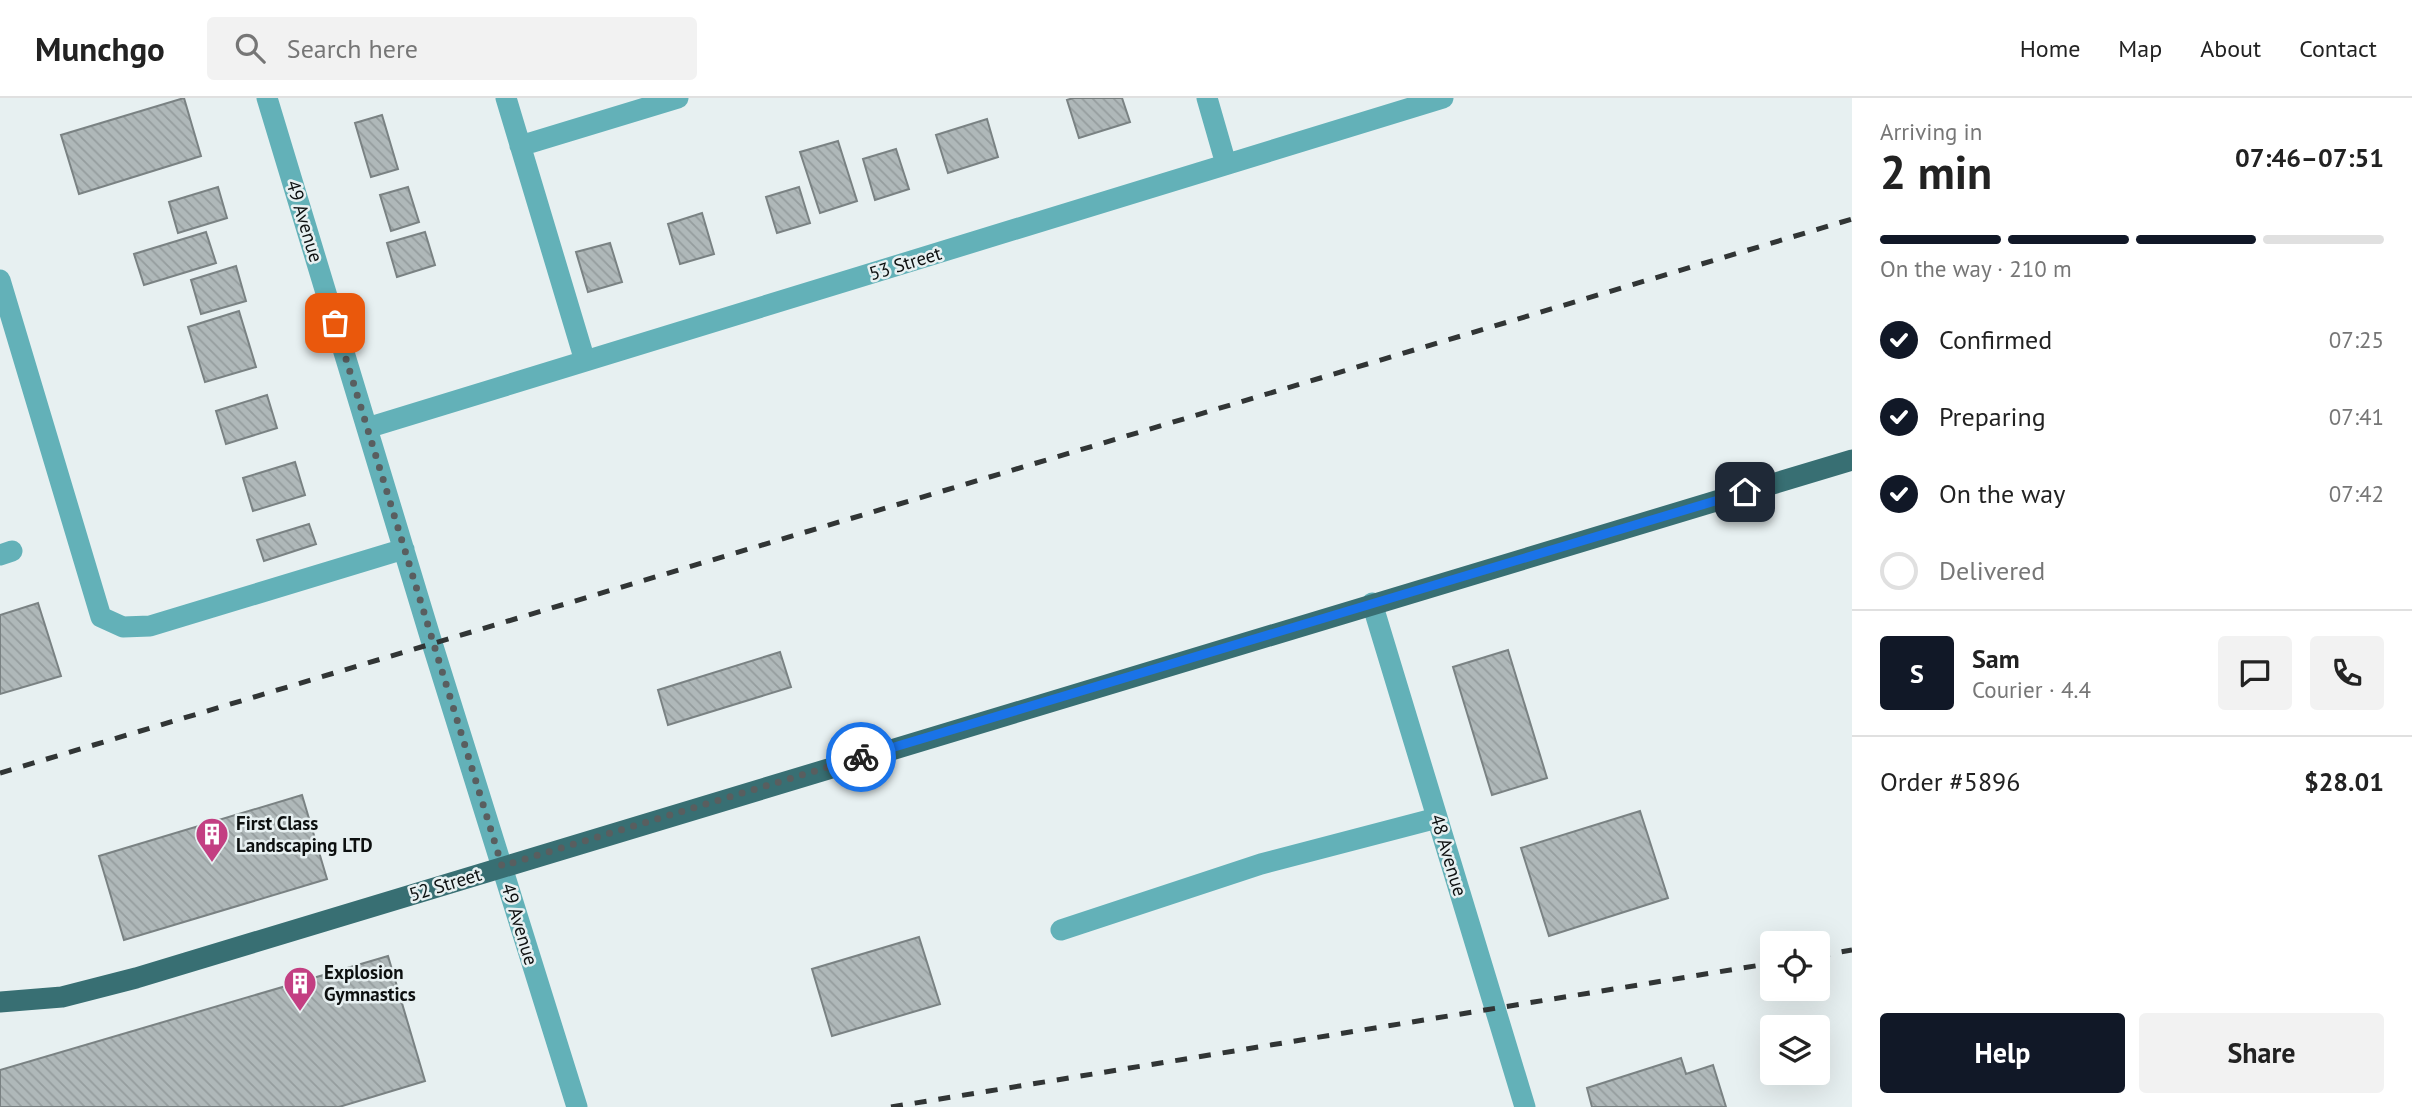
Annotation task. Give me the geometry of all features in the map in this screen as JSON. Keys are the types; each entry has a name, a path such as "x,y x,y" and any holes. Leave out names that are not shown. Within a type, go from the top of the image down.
{"main road":[{"name":"52 Street","path":"0,1002 38,1000 98,989 1852,460"}],"street":[{"name":"49 Avenue","path":"267,98 432,643 577,1107"},
{"path":"506,98 585,361"},
{"path":"520,146 678,98"},
{"path":"1207,98 1226,164"},
{"name":"53 Street","path":"367,428 1443,98"},
{"path":"0,280 101,617 123,627 150,626 404,549"},
{"name":"48 Avenue","path":"1372,603 1525,1107"},
{"path":"1061,930 1285,857 1437,818"}],"building":[{"path":"184,98 201,156 79,194 61,135"},
{"path":"1122,98 1130,122 1079,138 1067,100"},
{"path":"382,115 398,169 371,177 355,123"},
{"path":"987,119 998,157 948,173 936,135"},
{"path":"838,141 857,201 820,213 800,152"},
{"path":"896,149 909,189 875,200 863,159"},
{"path":"218,187 227,218 178,233 169,202"},
{"path":"408,187 419,222 391,231 380,195"},
{"path":"799,187 810,223 777,233 766,197"},
{"path":"702,213 714,254 680,264 668,224"},
{"path":"206,232 216,263 144,285 134,254"},
{"path":"425,232 435,265 397,277 387,243"},
{"path":"610,243 622,282 588,292 576,252"},
{"path":"236,266 246,301 201,314 191,280"},
{"path":"239,311 256,367 205,382 188,327"},
{"path":"267,395 277,428 226,444 216,411"},
{"path":"295,462 305,495 253,511 243,478"},
{"path":"309,524 316,544 264,561 257,540"},
{"path":"38,603 61,676 0,694 0,615"},
{"path":"1508,650 1547,778 1492,795 1453,667"},
{"path":"780,652 791,687 668,725 658,690"},
{"name":"First Class Landscaping LTD","path":"302,795 327,879 124,940 99,856"},
{"path":"1640,811 1668,898 1549,936 1521,848"},
{"path":"919,937 940,1004 832,1036 812,969"},
{"name":"Explosion Gymnastics","path":"388,956 425,1081 339,1107 0,1107 0,1070"},
{"path":"1681,1058 1686,1074 1713,1065 1726,1107 1592,1107 1587,1088"}],"railway":[{"path":"0,773 1852,219"},
{"path":"1830,954 1852,950"},
{"path":"891,1107 1760,965"}],"way so far":[{"path":"335,323 502,866 861,757"}],"place":[{"name":"First Class Landscaping LTD","path":"212,864"},
{"name":"Explosion Gymnastics","path":"300,1013"}],"route":[{"path":"861,757 1745,492"}]}
